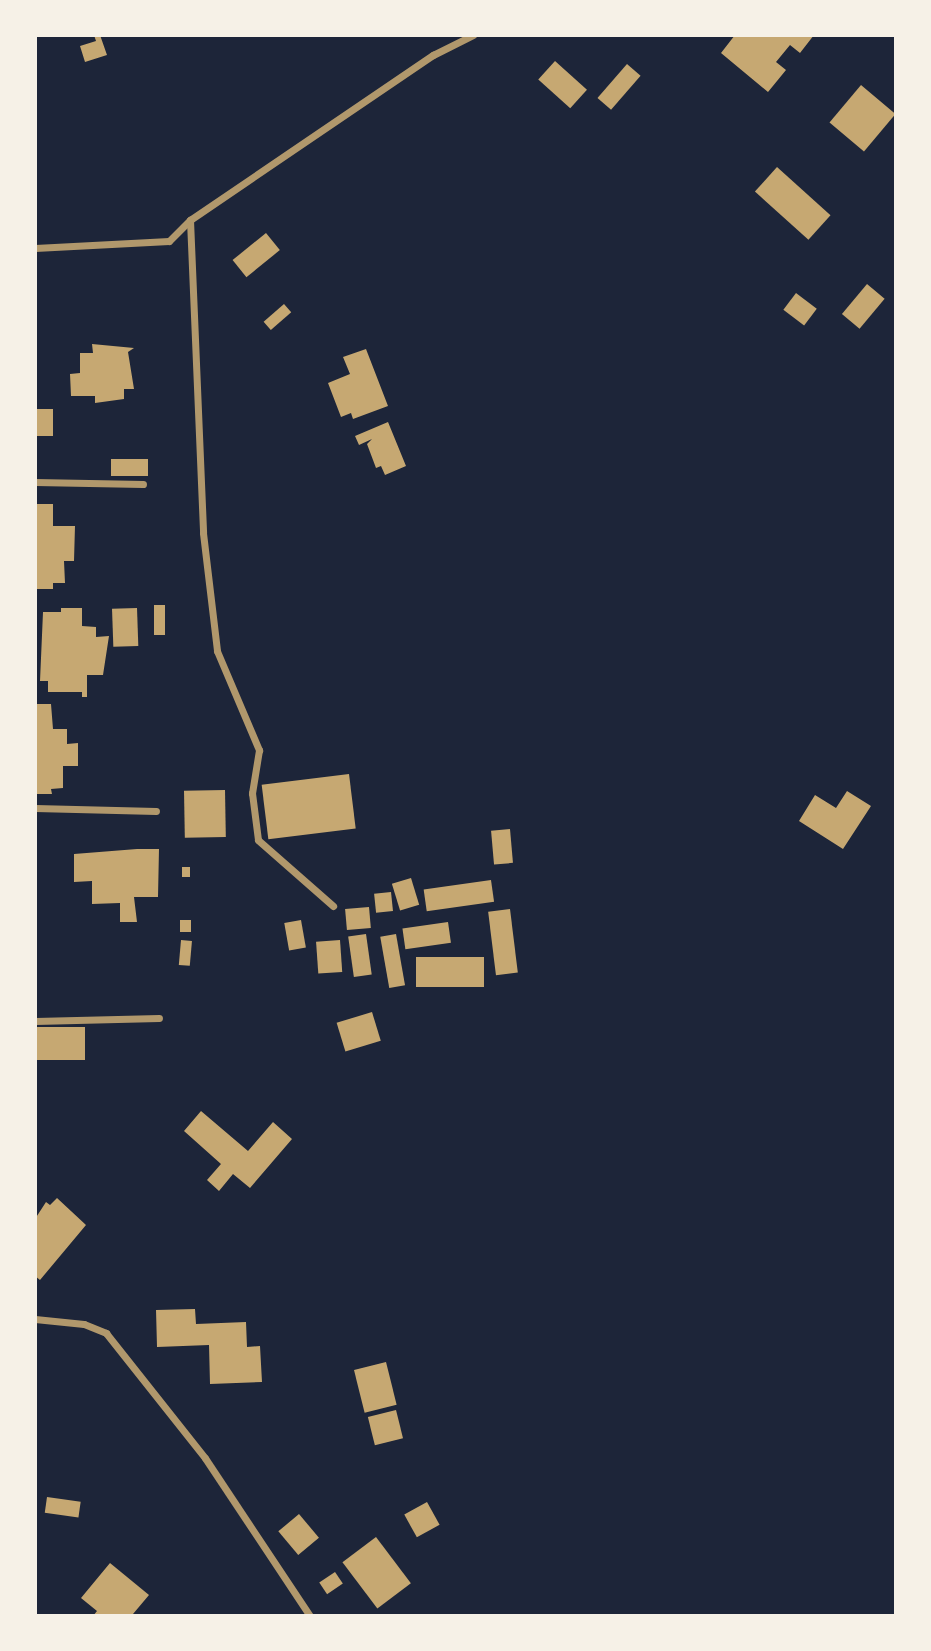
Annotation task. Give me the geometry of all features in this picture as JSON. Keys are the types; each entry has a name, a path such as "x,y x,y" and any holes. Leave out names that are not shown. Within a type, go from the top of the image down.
{"street":[{"path":"35,248 169,241 190,220 433,55 473,35"},
{"path":"190,220 203,520 217,652 259,750 252,793 258,840 333,906"},
{"path":"35,482 143,484"},
{"path":"35,808 156,811"},
{"path":"35,1021 159,1018"},
{"path":"35,1319 84,1324 106,1333 205,1458 310,1616"}],"shaded area":[{"path":"35,35 896,35 896,1616 35,1616"}],"building":[{"path":"94,35 100,35 107,55 85,62 80,46 96,41"},
{"path":"735,35 814,35 800,53 790,45 776,62 786,70 768,92 721,53"},
{"path":"555,61 587,90 570,108 538,80"},
{"path":"627,64 641,76 611,110 597,98"},
{"path":"861,85 895,114 864,151 830,123"},
{"path":"777,167 831,215 808,240 755,192"},
{"path":"266,233 280,250 246,277 233,260"},
{"path":"867,284 885,299 860,329 842,314"},
{"path":"796,293 817,309 804,325 783,310"},
{"path":"284,304 291,312 271,330 264,322"},
{"path":"92,344 134,348 128,352 134,389 124,389 124,399 95,403 95,396 71,396 70,374 80,373 80,353 93,353"},
{"path":"366,349 388,406 353,419 351,413 341,417 328,383 350,374 343,357"},
{"path":"35,409 53,409 53,436 35,436"},
{"path":"388,422 406,466 385,475 381,466 376,468 367,444 372,439 359,445 355,436"},
{"path":"111,459 148,459 148,476 111,476"},
{"path":"35,504 53,504 53,526 75,526 74,561 64,561 65,583 53,583 53,589 36,589"},
{"path":"154,605 165,605 165,635 154,635"},
{"path":"61,608 82,608 82,626 96,627 96,637 109,636 103,675 87,675 87,697 82,697 82,692 48,692 48,681 40,681 43,612 61,612"},
{"path":"137,608 138,646 113,647 112,609"},
{"path":"35,704 51,704 53,729 67,729 67,744 78,743 78,766 63,766 63,788 51,789 52,794 35,794"},
{"path":"349,774 356,829 268,839 262,785"},
{"path":"225,790 226,837 185,838 184,791"},
{"path":"847,791 871,806 843,849 799,821 815,795 836,808"},
{"path":"510,829 513,863 494,865 491,831"},
{"path":"159,849 158,897 134,897 137,922 120,922 120,903 92,904 92,881 74,882 74,854"},
{"path":"182,867 190,867 190,877 182,877"},
{"path":"411,878 419,905 400,911 392,884"},
{"path":"491,880 494,902 427,911 424,889"},
{"path":"391,892 393,911 376,913 374,894"},
{"path":"369,907 371,928 347,930 345,909"},
{"path":"510,909 518,973 496,975 488,912"},
{"path":"180,920 191,920 191,932 180,932"},
{"path":"301,920 306,948 289,951 284,923"},
{"path":"448,922 451,943 405,949 402,928"},
{"path":"366,934 372,975 354,977 348,937"},
{"path":"396,934 405,985 389,988 380,937"},
{"path":"181,940 192,941 190,966 179,965"},
{"path":"340,940 342,972 318,974 316,942"},
{"path":"416,957 484,957 484,987 416,987"},
{"path":"372,1012 381,1041 345,1052 337,1023"},
{"path":"35,1027 85,1027 85,1060 35,1060"},
{"path":"201,1111 248,1151 273,1122 292,1139 250,1188 233,1174 219,1191 207,1180 221,1164 184,1131"},
{"path":"57,1198 86,1225 40,1280 35,1276 35,1219 46,1202 50,1205"},
{"path":"195,1309 196,1324 246,1322 247,1347 260,1346 262,1382 210,1384 209,1345 157,1347 156,1310"},
{"path":"386,1362 397,1405 365,1413 354,1370"},
{"path":"396,1410 403,1438 375,1445 368,1417"},
{"path":"47,1497 81,1502 78,1518 45,1513"},
{"path":"427,1502 440,1525 417,1537 404,1515"},
{"path":"299,1514 319,1538 298,1555 278,1531"},
{"path":"376,1537 411,1583 377,1609 342,1562"},
{"path":"110,1563 149,1595 133,1614 137,1616 93,1616 97,1611 81,1598"},
{"path":"335,1572 343,1584 327,1594 319,1583"}]}
